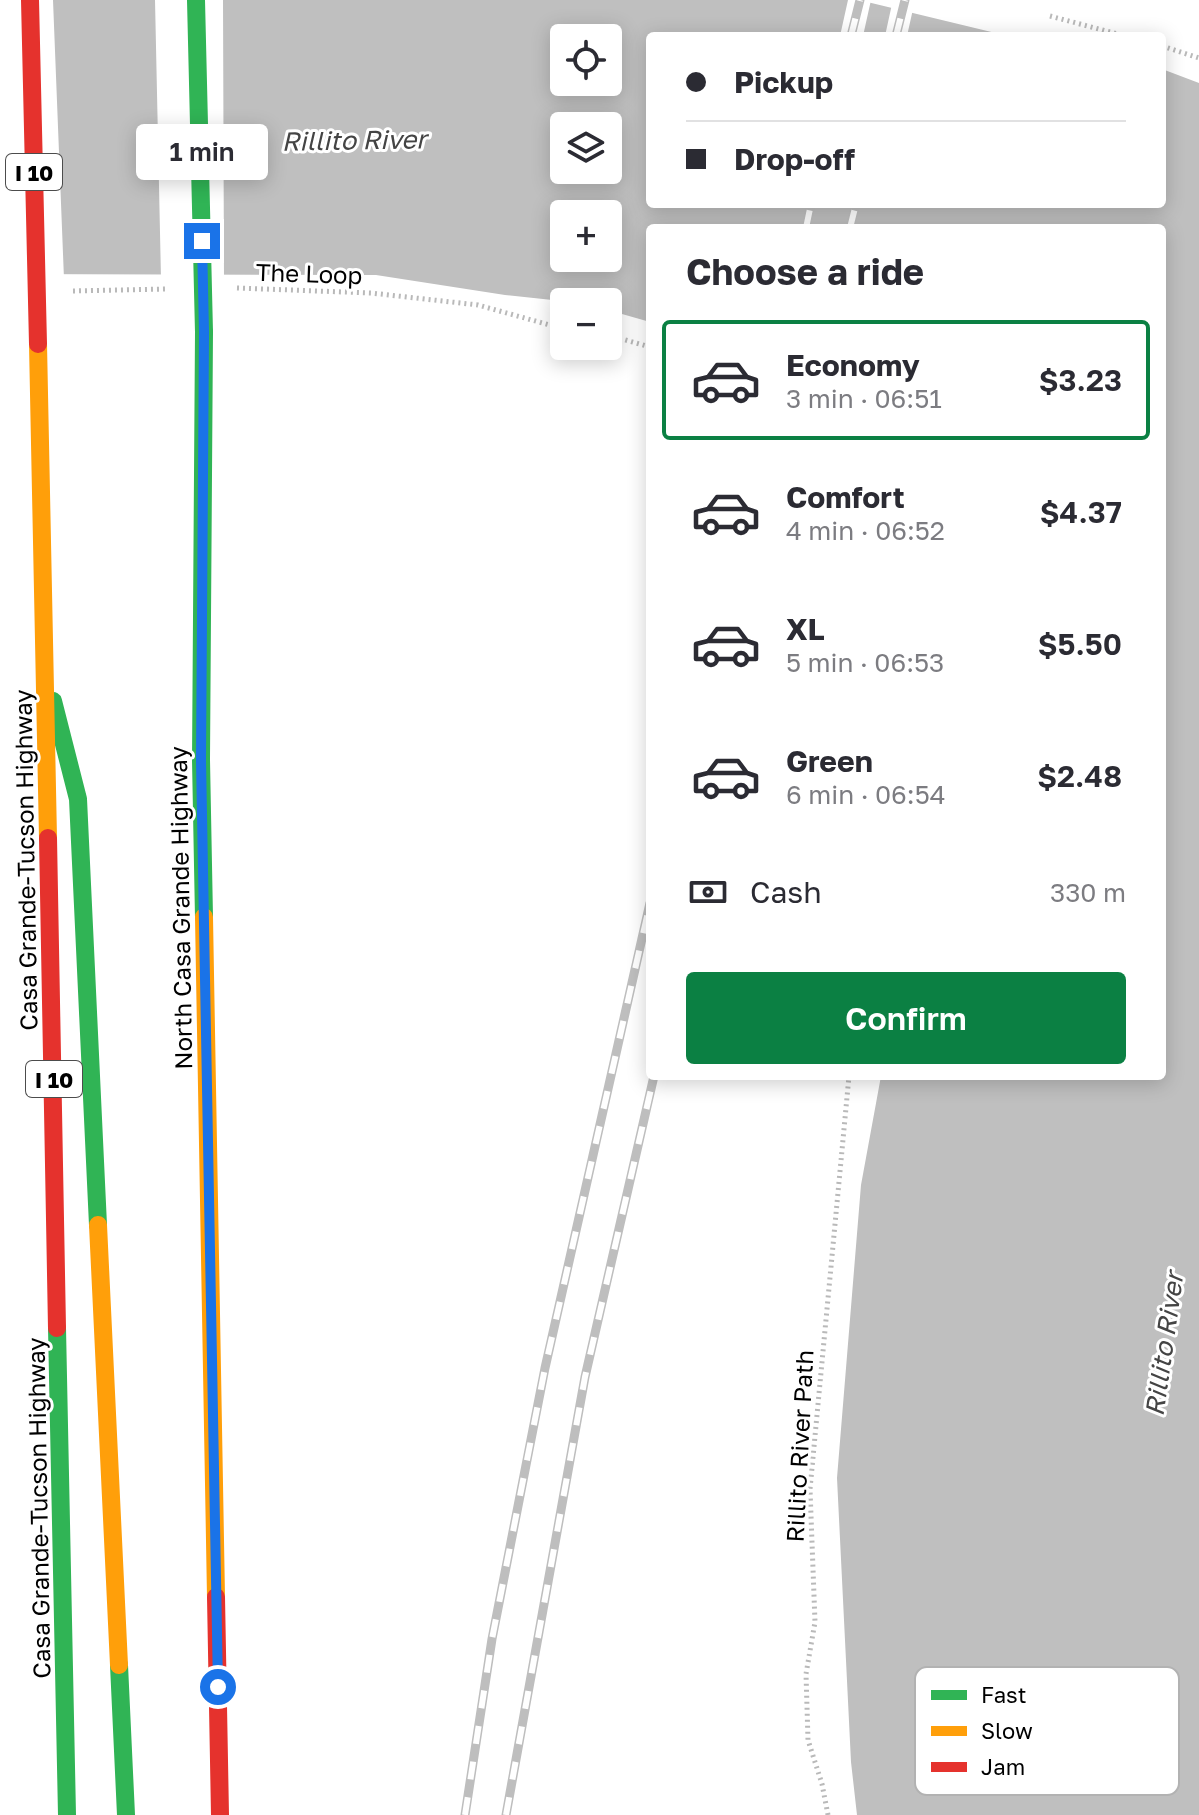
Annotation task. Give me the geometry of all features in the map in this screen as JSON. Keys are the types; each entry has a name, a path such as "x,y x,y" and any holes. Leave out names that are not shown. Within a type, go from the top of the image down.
{"main road":[{"name":"Casa Grande-Tucson Highway","path":"30,0 67,1815"},
{"name":"North Casa Grande Highway","path":"196,0 204,332 201,760 220,1815"},
{"path":"45,668 78,799 126,1815"}],"path":[{"path":"1050,16 1110,32"},
{"path":"1166,47 1199,58"},
{"name":"The Loop","path":"226,288 371,293 478,305 550,325"},
{"path":"61,291 169,289"},
{"path":"622,339 646,346"},
{"name":"Rillito River Path","path":"828,1815 808,1740 806,1674 815,1622 810,1489 849,1080"}],"water":[{"name":"Rillito River","path":"0,0 859,0 991,32 646,32 646,208 1166,208 1166,71 1199,83 1199,1815 857,1815 851,1762 837,1478 861,1185 880,1080 1166,1080 1166,224 646,224 646,321 622,314 622,288 550,288 550,300 376,275 0,274"}],"pier":[{"path":"0,0 53,0 64,279 0,278"},
{"path":"155,0 223,0 224,279 161,279"},
{"path":"848,0 871,0 864,32 841,32"},
{"path":"892,4 913,9 908,32 886,32"}],"railway":[{"path":"852,32 860,0"},
{"path":"897,32 905,0"},
{"path":"807,224 810,208"},
{"path":"851,224 855,208"},
{"path":"465,1815 492,1639 545,1368 646,921"},
{"path":"506,1815 585,1377 653,1080"}],"traffic: fast":[{"path":"196,0 204,332"},
{"path":"204,332 201,760 204,917"},
{"path":"53,701 78,799 98,1225"},
{"path":"57,1328 67,1815"},
{"path":"119,1665 126,1815"}],"traffic: slow":[{"path":"38,344 48,838"},
{"path":"204,917 216,1597"},
{"path":"98,1225 119,1665"}],"traffic: jam":[{"path":"30,0 38,344"},
{"path":"48,838 57,1328"},
{"path":"216,1597 220,1815"}],"route":[{"path":"202,241 201,760 218,1687"}]}
